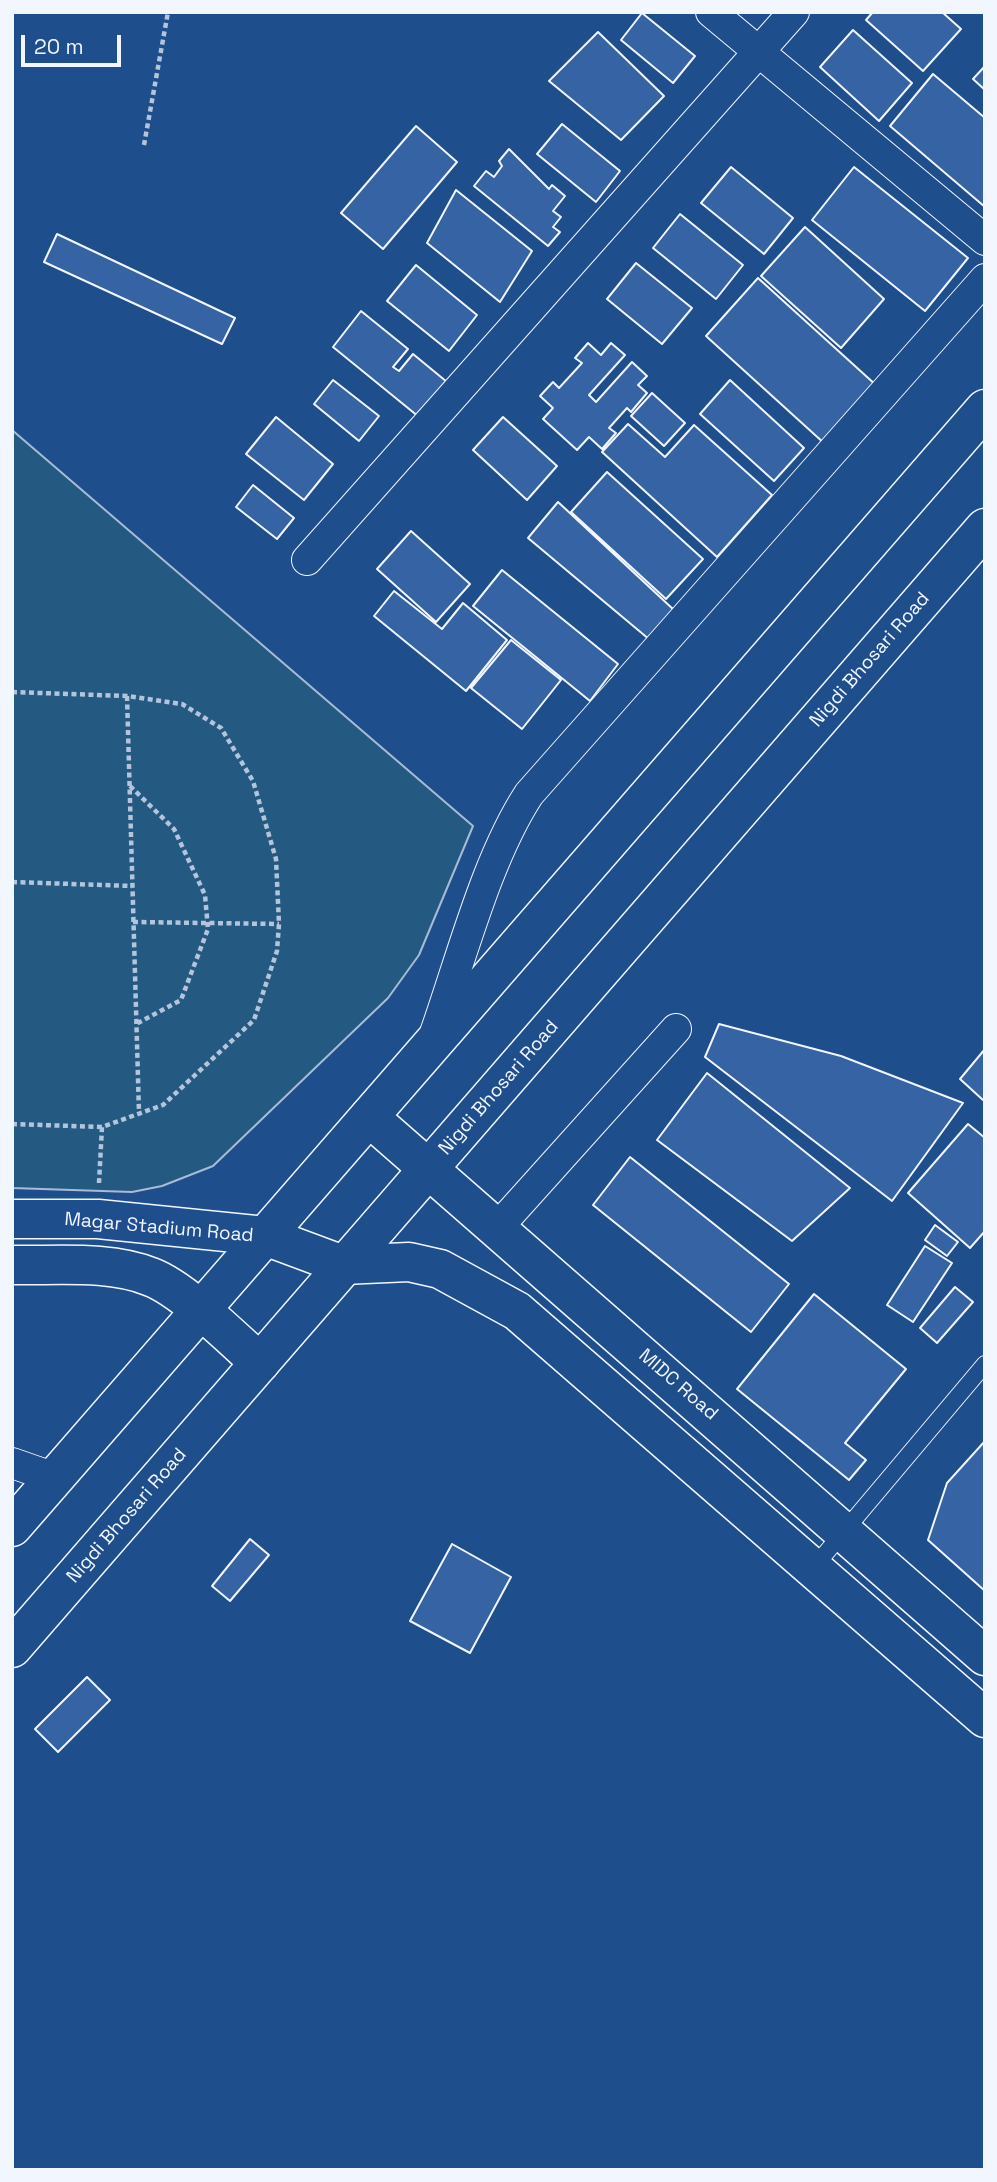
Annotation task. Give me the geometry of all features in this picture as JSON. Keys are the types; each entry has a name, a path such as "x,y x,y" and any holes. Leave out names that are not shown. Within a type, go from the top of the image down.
{"main road":[{"path":"12,1527 985,409"},
{"name":"Nigdi Bhosari Road","path":"12,1648 985,528"},
{"name":"MIDC Road","path":"369,1117 498,1227 985,1656"},
{"name":"Magar Stadium Road","path":"12,1219 97,1219 265,1236 343,1265"},
{"path":"343,1265 409,1262 440,1269 517,1311 985,1718"},
{"path":"12,1265 78,1266 152,1277 200,1311 260,1363"}],"street":[{"path":"711,12 985,240"},
{"path":"307,560 794,12"},
{"path":"430,1046 500,849 529,794 985,279"},
{"path":"498,1227 676,1029"},
{"path":"12,1463 55,1478"}],"lane":[{"path":"814,1567 985,1364"}],"path":[{"path":"144,145 168,12"},
{"path":"12,692 127,696 182,704 221,728 253,780 276,859 279,924 277,951 254,1020 163,1105 102,1127 12,1124"},
{"path":"127,696 139,1113"},
{"path":"129,786 174,829 205,895 208,929 181,1000 136,1024"},
{"path":"12,882 132,886"},
{"path":"133,922 279,924"},
{"path":"97,1219 102,1127"}],"shaded area":[{"path":"12,430 473,826 419,955 388,998 213,1166 162,1186 132,1192 12,1188"}],"building":[{"path":"873,12 942,12 961,29 923,71 866,20"},
{"path":"642,13 695,56 673,83 621,40"},
{"path":"853,30 912,83 879,121 820,67"},
{"path":"598,32 664,96 621,140 549,81"},
{"path":"985,66 985,90 973,79"},
{"path":"933,74 985,118 985,207 890,126"},
{"path":"562,124 620,171 596,202 537,154"},
{"path":"416,126 457,162 383,249 341,213"},
{"path":"509,149 549,189 552,185 565,196 553,211 561,217 553,227 560,232 548,246 474,186 486,171 494,177 502,166 499,161"},
{"path":"731,167 793,218 764,254 701,203"},
{"path":"854,167 968,258 925,311 812,220"},
{"path":"456,190 532,251 500,302 427,243"},
{"path":"680,214 743,265 716,299 653,248"},
{"path":"805,227 884,299 841,348 761,276"},
{"path":"57,234 235,318 222,344 44,262"},
{"path":"636,263 692,308 662,344 607,299"},
{"path":"416,265 477,315 449,351 387,301"},
{"path":"758,278 877,386 825,444 706,336"},
{"path":"361,311 408,349 393,367 399,371 413,354 447,382 419,417 333,347"},
{"path":"588,343 601,355 611,343 625,355 589,395 596,402 632,362 647,376 638,385 647,393 631,412 627,408 609,428 616,433 602,449 589,437 577,450 543,419 553,408 540,396 553,382 559,388 582,363 575,358"},
{"path":"333,380 379,416 359,441 314,404"},
{"path":"730,380 804,448 774,481 700,414"},
{"path":"652,393 685,423 664,446 631,416"},
{"path":"276,417 333,464 304,500 246,454"},
{"path":"503,417 557,466 527,500 473,450"},
{"path":"628,424 665,457 694,425 772,495 717,557 602,452"},
{"path":"607,472 703,559 666,599 571,512"},
{"path":"253,485 294,518 277,539 236,507"},
{"path":"558,502 674,610 650,640 528,538"},
{"path":"411,531 470,584 436,622 377,569"},
{"path":"502,570 618,664 590,701 473,606"},
{"path":"394,591 442,629 463,603 507,640 466,691 374,616"},
{"path":"511,640 561,680 522,729 471,688"},
{"path":"719,1024 841,1056 963,1103 892,1201 705,1057"},
{"path":"985,1049 985,1098 983,1100 960,1079"},
{"path":"707,1073 850,1188 792,1241 657,1140"},
{"path":"968,1124 985,1138 985,1231 970,1248 908,1193"},
{"path":"630,1157 789,1284 751,1332 593,1205"},
{"path":"935,1225 958,1242 947,1256 925,1240"},
{"path":"925,1246 952,1263 913,1322 887,1305"},
{"path":"955,1287 973,1302 937,1343 920,1328"},
{"path":"814,1294 906,1369 845,1443 866,1460 849,1480 737,1389"},
{"path":"985,1441 985,1591 928,1540 947,1483"},
{"path":"250,1539 269,1555 230,1601 212,1586"},
{"path":"452,1544 511,1577 470,1653 410,1621"},
{"path":"87,1677 110,1700 58,1752 35,1729"}]}
